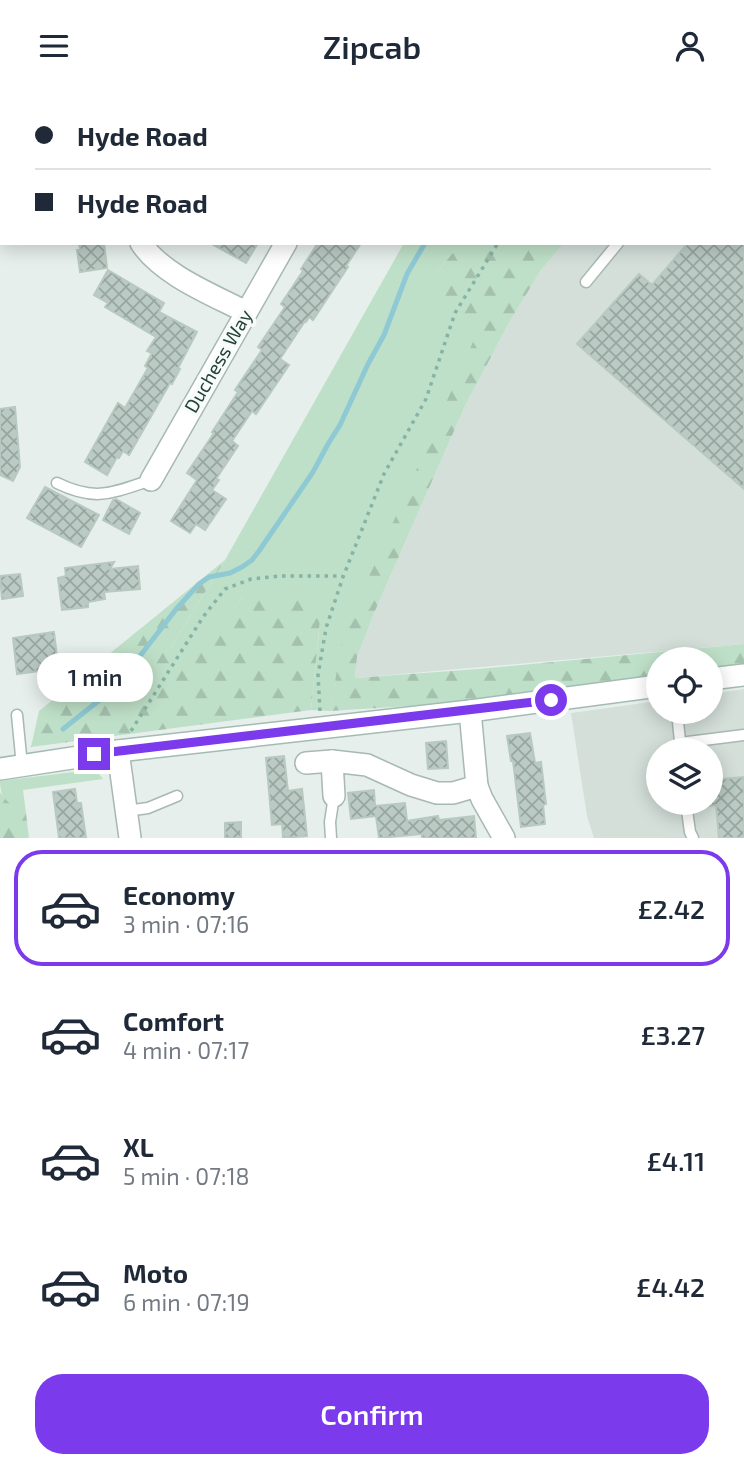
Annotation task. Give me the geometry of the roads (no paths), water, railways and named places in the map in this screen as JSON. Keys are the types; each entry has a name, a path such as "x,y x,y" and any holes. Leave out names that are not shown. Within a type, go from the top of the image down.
{"street":[{"path":"143,245 172,272 246,312"},
{"name":"Duchess Way","path":"151,480 285,245"},
{"path":"723,677 744,675"},
{"path":"0,769 118,751 470,711 646,688"},
{"path":"470,711 477,786 504,838"},
{"path":"118,751 130,838"},
{"path":"306,763 332,761 367,765 411,785 437,793 453,793 477,786"},
{"path":"332,761 334,796"}],"lane":[{"path":"586,282 616,245"},
{"path":"57,483 79,493 101,495 151,480"},
{"path":"17,715 22,766"},
{"path":"723,739 744,735"},
{"path":"127,811 148,808 177,796"},
{"path":"331,838 330,822 334,796"},
{"path":"688,815 693,838"}],"waterway":[{"path":"63,729 116,687 199,584 209,577 230,573 242,567 259,551 313,472 340,425 384,335 407,274 424,245"}]}
